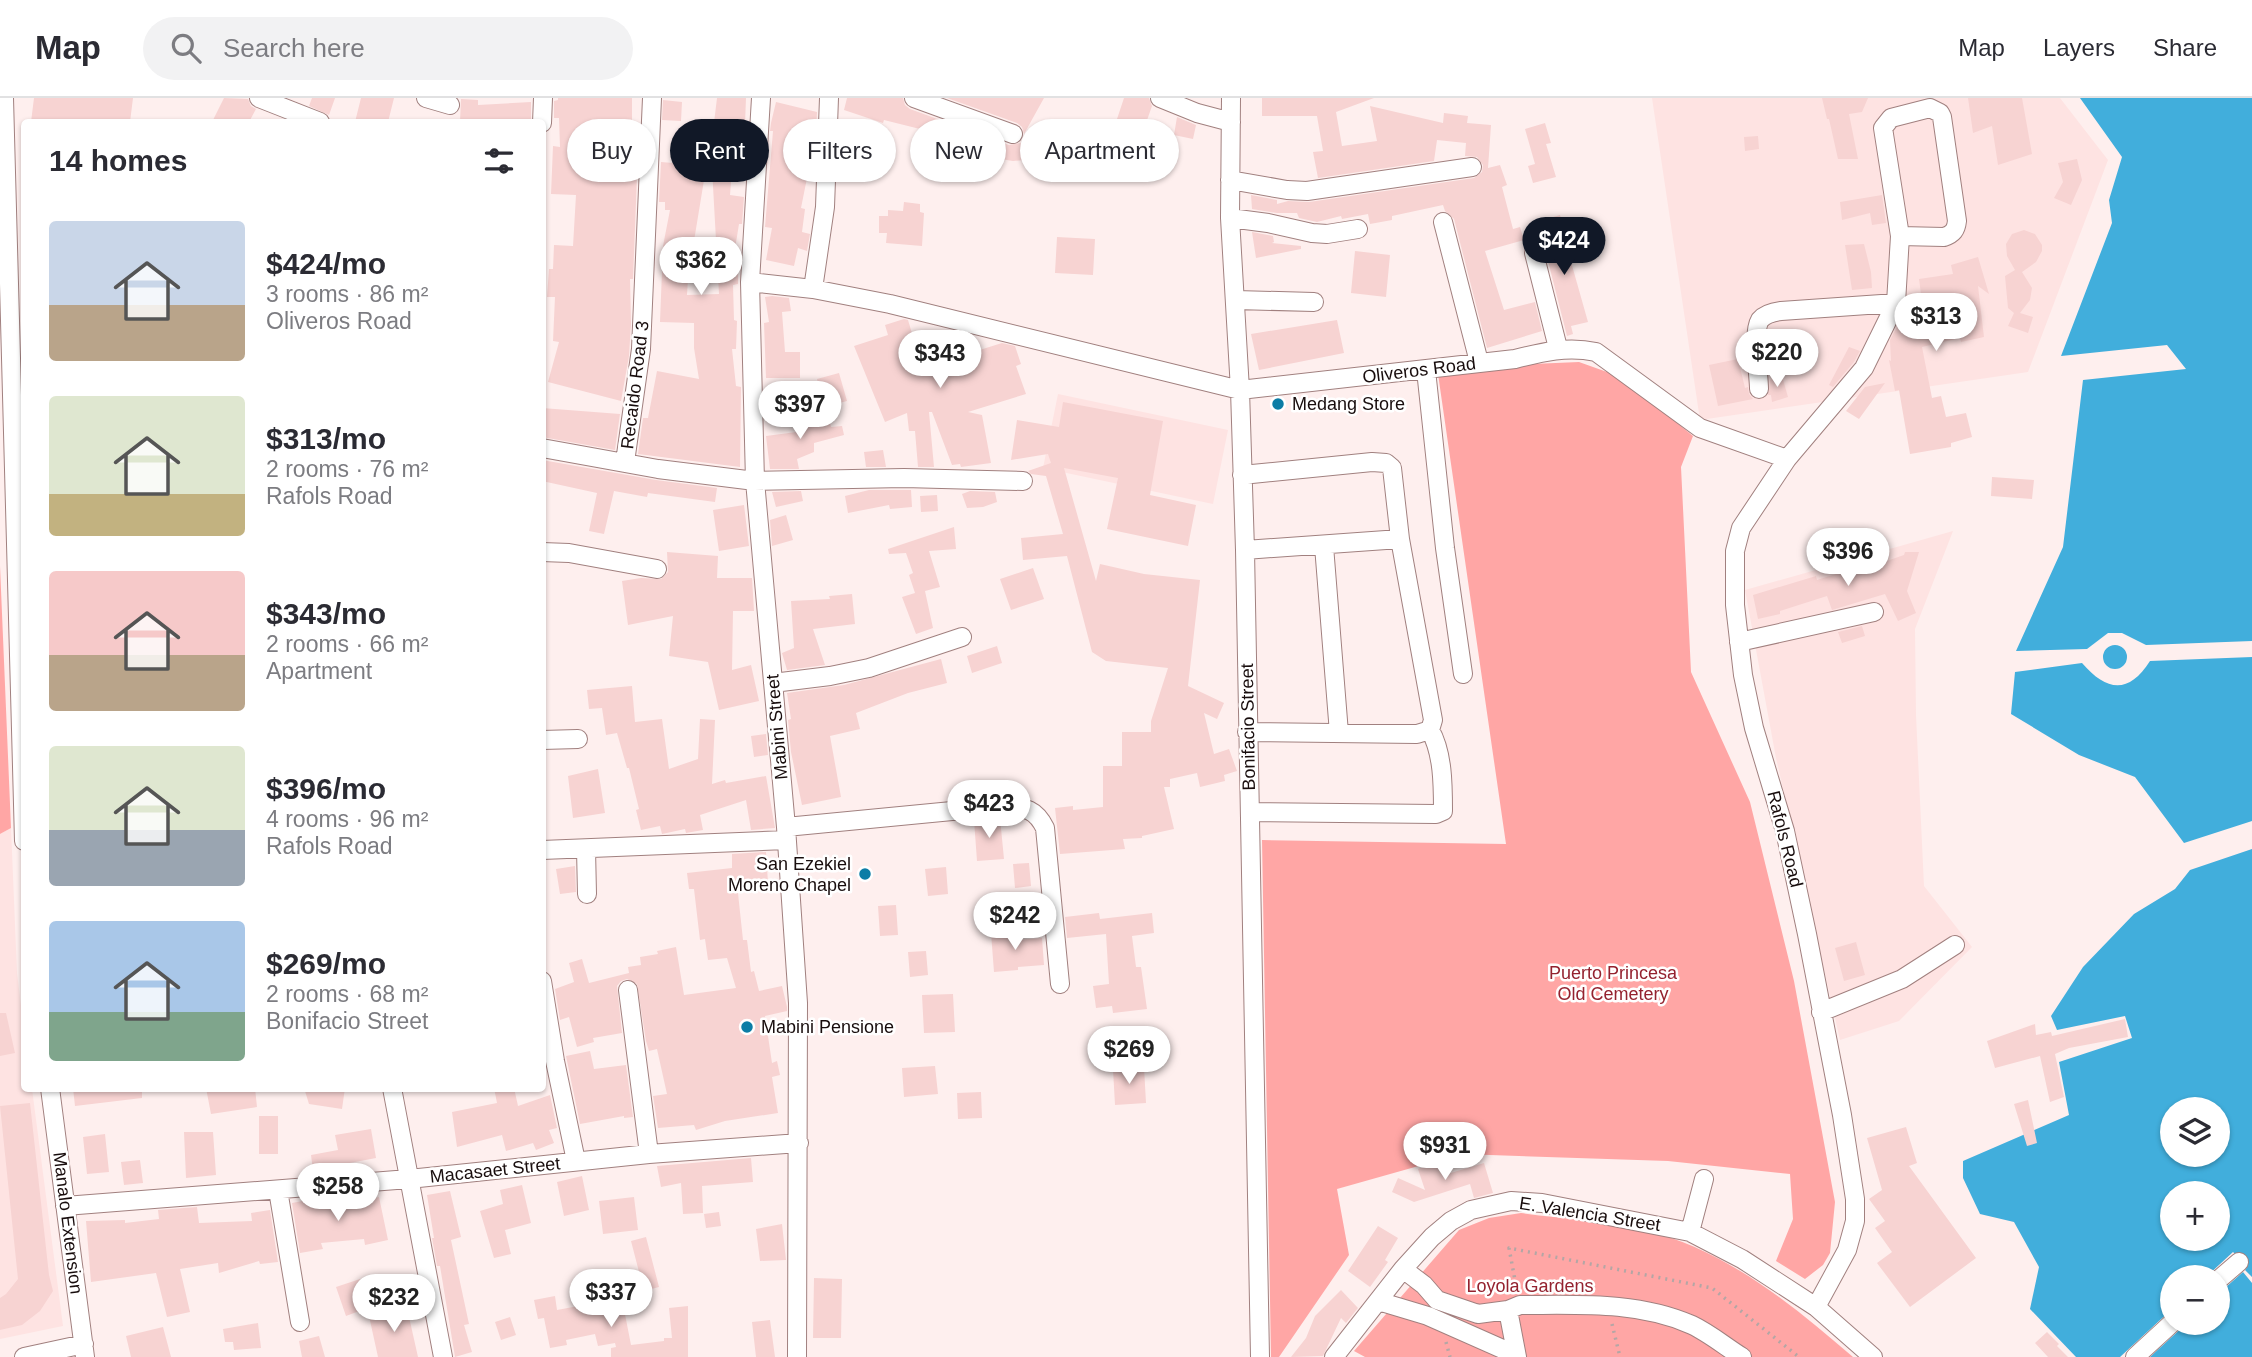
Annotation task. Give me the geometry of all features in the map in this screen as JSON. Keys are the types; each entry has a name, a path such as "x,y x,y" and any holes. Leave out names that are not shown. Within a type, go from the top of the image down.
{"street":[{"path":"4,98 10,146 4,220 4,272 13,460 21,737"},
{"path":"259,98 312,119"},
{"path":"426,98 449,108"},
{"path":"542,119 543,98"},
{"name":"Recaido Road 3","path":"625,462 641,349 652,98"},
{"name":"Mabini Street","path":"761,98 750,282 755,481 798,1003 797,1357"},
{"path":"813,289 825,207 829,98"},
{"path":"914,98 1013,134"},
{"path":"1160,98 1197,113 1231,122"},
{"name":"Bonifacio Street","path":"1231,98 1230,218 1236,300 1245,550 1260,1357"},
{"path":"1759,389 1757,337 1758,325 1765,315 1781,311 1896,303 1900,236 1883,128 1891,118 1930,108 1942,117 1958,221 1951,235 1944,237 1900,236"},
{"path":"1230,180 1307,191 1472,167"},
{"path":"1230,218 1312,233 1358,229"},
{"path":"1443,222 1479,362"},
{"path":"1534,253 1558,348"},
{"name":"Oliveros Road","path":"750,282 813,289 890,304 1240,390 1515,359 1558,348 1596,352 1700,428 1787,459"},
{"path":"1236,300 1314,302"},
{"name":"Rafols Road","path":"1815,1307 1847,1250 1855,1221 1855,1199 1807,934 1785,831 1754,728 1735,605 1735,551 1741,528 1787,459 1864,368 1896,303"},
{"path":"1426,370 1445,548 1463,674"},
{"path":"546,449 658,469 755,481 904,478 1023,481"},
{"path":"1242,475 1372,462 1387,463 1392,468 1401,539 1433,714 1433,726 1430,730 1417,734 1247,732"},
{"path":"1245,550 1401,539"},
{"path":"1324,546 1339,733"},
{"path":"546,552 569,553 657,569"},
{"path":"1740,642 1874,612"},
{"path":"773,683 869,668 962,637"},
{"path":"1251,812 1436,814 1443,811 1437,742 1430,730"},
{"path":"546,740 578,739"},
{"path":"546,849 586,849 786,834 1004,806 1029,810 1039,816 1045,828 1060,984"},
{"path":"586,849 587,894"},
{"path":"1821,1012 1902,979 1955,946"},
{"path":"628,990 649,1154"},
{"path":"546,1006 576,1161"},
{"name":"Manalo Extension","path":"51,1092 84,1351"},
{"path":"393,1092 443,1357"},
{"name":"Macasaet Street","path":"65,1206 409,1179 649,1154 799,1143"},
{"path":"1690,1232 1704,1179"},
{"path":"278,1190 300,1322"},
{"name":"E. Valencia Street","path":"1334,1357 1403,1269 1432,1237 1471,1210 1511,1201 1542,1203 1690,1232 1742,1259 1815,1307 1873,1357"},
{"path":"2230,1270 2239,1262"},
{"path":"1403,1269 1424,1285 1437,1300 1478,1314 1508,1310 1520,1305 1608,1305 1644,1311 1692,1325 1742,1357"},
{"path":"1428,1316 1437,1300"},
{"path":"1378,1301 1428,1316 1517,1356"},
{"path":"1508,1310 1517,1356"},
{"path":"2136,1357 2160,1334"},
{"path":"23,1357 84,1351"}],"path":[{"path":"1608,1305 1620,1357"}],"shaded area":[{"path":"1652,98 2060,98 2108,160 2028,372 1700,420"},
{"path":"1058,394 1228,430 1213,504 1043,468"},
{"path":"1953,531 1915,629 1916,715 1924,886 1972,947 1899,1021 1840,1040 1776,758 1745,590"},
{"path":"11,828 17,973 21,1006 21,1092 32,1092 63,1326 0,1339 0,834"}],"green space":[{"name":"Puerto Princesa Old Cemetery","path":"1579,362 1621,377 1693,436 1681,467 1691,672 1750,802 1794,981 1835,1202 1830,1253 1823,1265 1805,1279 1776,1261 1793,1219 1790,1174 1668,1161 1461,1154 1337,1189 1349,1255 1279,1357 1271,1357 1262,840 1506,844 1438,374"},
{"path":"0,566 11,828 0,834"},
{"name":"Loyola Gardens","path":"1521,1213 1644,1230 1702,1250 1756,1281 1806,1317 1853,1357 1365,1357 1354,1351 1459,1230 1489,1218"}],"water":[{"path":"2080,98 2252,98 2252,641 2146,645 2122,633 2108,633 2087,649 2016,651 2063,547 2083,380 2186,369 2167,345 2061,356 2112,223 2109,200 2122,157"},
{"path":"2110,645 2120,645 2127,652 2127,662 2120,669 2110,669 2103,662 2103,652"},
{"path":"2252,657 2252,821 2184,843 2135,777 2079,755 2011,714 2015,672 2082,663 2100,680 2118,685 2134,679 2150,661"},
{"path":"2252,849 2252,1277 2245,1270 2248,1266 2233,1252 2219,1265 2160,1265 2160,1320 2120,1357 2076,1357 2030,1309 2039,1267 2014,1222 1980,1214 1963,1178 1963,1161 2069,1115 2059,1062 2132,1038 2125,1016 2057,1030 2051,1016 2083,967 2134,914 2175,889 2190,870"},
{"path":"2243,1272 2252,1283 2252,1357 2150,1357 2174,1335 2230,1335 2230,1284"}],"building":[{"path":"34,98 133,98 130,119 31,119"},
{"path":"224,98 248,99 256,109 251,119 214,119"},
{"path":"312,98 335,98 329,115 309,106"},
{"path":"361,98 394,98 389,119 356,119"},
{"path":"632,98 632,119 567,119 567,182 637,182 633,279 630,279 629,356 621,401 548,382 559,342 553,341 555,297 547,297 549,269 553,269 554,245 573,246 576,195 551,194 553,146 560,147 559,118 554,118 554,101"},
{"path":"717,98 746,98 745,119 714,119"},
{"path":"847,98 903,98 910,109 938,119 910,119 910,126 896,123 896,119 871,119 844,110"},
{"path":"947,98 1044,98 1032,119 1020,119 1020,125"},
{"path":"1124,98 1149,98 1152,106 1147,119 1117,119"},
{"path":"1262,98 1374,98 1336,112 1342,146 1377,141 1370,106 1443,123 1444,113 1468,116 1467,123 1491,125 1488,168 1500,165 1507,185 1502,187 1513,229 1520,227 1524,240 1485,251 1504,310 1535,302 1542,331 1487,348 1454,219 1445,211 1443,205 1392,216 1392,220 1370,224 1368,214 1342,219 1341,216 1317,222 1299,218 1297,213 1252,209 1251,195 1277,200 1277,204 1288,201 1309,202 1474,178 1482,172 1483,165 1477,157 1465,156 1466,143 1437,140 1434,161 1318,178 1313,152 1323,151 1317,116 1262,116"},
{"path":"1822,98 1868,98 1862,112 1849,114 1858,159 1838,159"},
{"path":"1968,98 2022,98 2032,154 1998,165 1992,126 1973,133"},
{"path":"461,99 478,100 478,105 531,102 531,119 460,119"},
{"path":"663,100 682,102 681,119 662,120"},
{"path":"776,102 817,112 817,119 783,119 783,182 806,182 801,208 805,209 802,232 810,234 807,251 798,248 794,266 766,260 772,228 765,227 773,131 770,131"},
{"path":"1177,117 1196,125 1193,139 1179,136 1179,119"},
{"path":"1545,123 1551,143 1546,144 1556,177 1533,183 1528,166 1535,164 1525,129"},
{"path":"1758,136 1759,149 1745,151 1744,137"},
{"path":"1020,143 1020,160 1006,160 1006,144"},
{"path":"2077,159 2082,180 2071,205 2054,198 2063,182 2058,163"},
{"path":"661,162 670,163 670,182 704,182 693,247 690,246 687,295 719,294 713,182 731,182 730,195 744,197 742,224 739,224 733,261 737,260 738,276 738,284 733,285 734,320 737,321 736,349 732,349 736,386 741,387 740,467 638,454 643,418 648,418 657,371 699,379 694,348 694,323 660,322 663,246 670,210 665,210 665,202 659,202"},
{"path":"1882,195 1886,223 1872,225 1870,213 1842,220 1840,202"},
{"path":"904,202 920,204 920,212 924,213 922,246 886,243 887,233 879,233 879,216 888,216 888,210 903,211"},
{"path":"1560,215 1588,322 1571,326 1573,334 1567,336 1548,261 1554,259 1543,220"},
{"path":"2024,230 2035,234 2042,245 2036,262 2022,272 2032,288 2030,300 2020,313 2033,317 2028,333 2008,326 2014,313 2008,308 2005,276 2015,270 2007,256 2006,244 2012,234"},
{"path":"1252,232 1273,236 1272,243 1301,246 1301,249 1256,258"},
{"path":"1057,237 1095,239 1093,275 1055,273"},
{"path":"1864,244 1872,288 1852,290 1845,245"},
{"path":"1355,251 1390,255 1386,297 1351,293"},
{"path":"1978,257 1989,294 1978,286 1984,337 1961,342 1960,338 1922,347 1932,398 1941,396 1946,417 1966,413 1972,437 1951,443 1951,447 1910,454 1899,390 1895,391 1889,360 1891,361 1890,340 1901,319 1924,316 1919,279 1953,274 1951,265"},
{"path":"765,297 789,298 791,311 782,312 785,352 800,352 800,378 766,378 764,323 769,322"},
{"path":"908,320 917,350 937,352 963,343 967,354 1002,343 1015,346 1021,364 1016,366 1026,394 968,412 982,415 991,463 961,467 960,464 952,465 932,412 929,412 934,467 918,467 915,431 909,431 907,413 885,422 854,346 888,335 885,325"},
{"path":"1337,320 1344,353 1259,370 1251,334"},
{"path":"1849,347 1860,351 1833,387 1829,385"},
{"path":"1738,359 1745,388 1748,387 1753,399 1718,406 1709,365"},
{"path":"839,373 847,401 824,407 817,379"},
{"path":"1782,376 1788,397 1772,402 1771,395 1768,395 1770,380"},
{"path":"1885,383 1859,419 1846,411 1865,387"},
{"path":"1063,402 1163,421 1150,495 1196,505 1188,546 1107,529 1118,478 1064,468 1096,581 1100,564 1144,574 1200,580 1188,686 1224,703 1217,719 1204,713 1214,754 1229,749 1237,771 1224,775 1225,781 1200,787 1197,773 1170,779 1170,787 1164,787 1174,829 1142,838 1123,839 1125,849 1060,854 1055,808 1073,806 1073,810 1103,807 1103,766 1122,766 1122,732 1151,732 1151,721 1168,668 1106,661 1092,652 1067,556 1023,560 1021,538 1063,534 1046,476 1028,471 1051,463 1048,454 1011,460 1017,420 1059,427"},
{"path":"546,408 620,414 615,450 546,438"},
{"path":"827,411 831,427 842,426 844,435 814,443 814,452 797,459 799,469 770,469 766,436 804,431 800,418"},
{"path":"883,450 886,467 866,467 864,452"},
{"path":"546,461 717,488 715,502 648,493 647,497 614,491 604,534 589,531 597,493 546,482"},
{"path":"1992,477 2034,480 2032,499 1991,496"},
{"path":"869,490 911,490 912,507 890,509 889,505 848,513 845,496"},
{"path":"801,491 803,501 776,507 772,492"},
{"path":"970,491 995,492 997,502 983,507 967,508 962,494"},
{"path":"937,495 938,511 921,512 920,496"},
{"path":"744,505 749,546 719,551 713,510"},
{"path":"786,515 793,540 772,546 770,520"},
{"path":"954,527 956,549 929,551 940,587 925,591 933,628 916,634 902,597 915,593 909,575 913,573 906,553 889,554 888,549"},
{"path":"667,552 718,556 717,578 752,578 754,611 733,611 732,670 751,665 759,701 719,710 708,662 669,656 673,616 628,625 622,581 661,579 668,572"},
{"path":"1905,552 1919,552 1907,591 1916,613 1898,621 1885,594 1832,610 1827,596 1780,611 1780,614 1758,619 1753,595 1816,576 1817,580 1877,561 1878,564 1904,555"},
{"path":"1033,568 1044,599 1011,610 1000,579"},
{"path":"852,594 855,624 813,629 825,665 787,670 782,653 794,648 791,601 830,599 829,596"},
{"path":"1862,626 1865,636 1842,643 1838,632"},
{"path":"997,646 1002,663 972,673 967,656"},
{"path":"941,659 947,683 908,693 856,713 860,729 830,736 841,797 802,805 791,752 788,720 791,719 787,693 844,685"},
{"path":"632,686 635,722 662,719 669,769 698,759 700,719 715,720 712,784 766,776 775,828 751,830 746,800 700,815 703,830 686,833 685,829 662,834 660,826 641,830 629,768 617,733 606,735 602,708 589,709 587,690"},
{"path":"766,734 768,755 754,757 751,736"},
{"path":"598,769 605,813 573,818 568,776"},
{"path":"1000,818 1004,859 977,861 974,820"},
{"path":"766,852 768,883 737,884 743,940 747,940 751,972 754,971 759,991 782,986 787,1007 787,1011 765,1016 772,1063 777,1061 780,1075 772,1077 778,1113 725,1121 696,1130 694,1125 658,1128 653,1096 667,1094 657,1049 649,1051 646,1041 637,984 627,979 617,986 622,1033 593,1038 594,1042 577,1047 569,1017 560,1020 555,989 574,982 569,963 582,959 589,983 629,973 628,967 641,965 640,957 676,947 684,995 736,988 727,958 708,960 705,939 700,940 694,889 689,889 687,873 732,868 732,854"},
{"path":"1029,863 1031,886 1015,888 1013,864"},
{"path":"575,866 576,892 560,894 556,869"},
{"path":"946,867 948,894 928,896 925,869"},
{"path":"896,905 898,935 880,936 878,906"},
{"path":"1099,913 1100,919 1152,913 1154,933 1132,936 1136,967 1141,967 1147,1009 1113,1013 1112,1006 1096,1008 1093,986 1109,984 1106,934 1067,938 1065,917"},
{"path":"1015,932 1015,940 1042,938 1044,965 994,972 991,933"},
{"path":"1856,942 1865,975 1844,981 1835,948"},
{"path":"926,951 928,975 910,977 908,952"},
{"path":"953,994 955,1032 924,1033 922,995"},
{"path":"0,1013 6,1013 15,1053 0,1056"},
{"path":"2125,1019 2128,1037 2069,1048 2055,1054 2064,1097 2050,1102 2040,1056 1995,1068 1987,1041 2035,1024 2036,1035 2051,1032 2052,1036"},
{"path":"590,1051 594,1069 626,1065 633,1117 624,1116 580,1124 566,1056"},
{"path":"935,1066 938,1094 904,1097 902,1068"},
{"path":"1144,1067 1146,1103 1115,1105 1113,1069"},
{"path":"73,1092 142,1092 142,1098 75,1106"},
{"path":"207,1092 255,1092 257,1107 211,1114"},
{"path":"305,1092 344,1092 342,1109 309,1104"},
{"path":"495,1092 515,1092 518,1106 550,1095 557,1128 549,1130 554,1143 536,1150 533,1143 506,1151 502,1135 457,1147 452,1112 497,1103"},
{"path":"981,1092 982,1118 958,1119 957,1093"},
{"path":"2028,1100 2037,1143 2027,1146 2014,1104"},
{"path":"30,1103 53,1291 40,1311 22,1325 0,1330 0,1298 18,1279 0,1106"},
{"path":"259,1116 278,1116 278,1154 259,1154"},
{"path":"1906,1127 1917,1163 1909,1166 1976,1258 1910,1307 1877,1263 1892,1252 1875,1228 1885,1221 1869,1199 1882,1190 1867,1138"},
{"path":"371,1129 376,1158 313,1170 311,1155 338,1150 335,1135"},
{"path":"184,1132 213,1132 216,1175 186,1178"},
{"path":"105,1134 109,1172 87,1174 83,1137"},
{"path":"751,1158 753,1182 702,1186 703,1213 683,1214 681,1183 661,1187 657,1166"},
{"path":"140,1160 143,1183 124,1185 121,1162"},
{"path":"1440,1161 1444,1175 1484,1163 1493,1193 1474,1198 1470,1184 1414,1202 1392,1192 1398,1178 1425,1190 1418,1169"},
{"path":"582,1176 589,1210 564,1216 557,1182"},
{"path":"522,1185 531,1223 505,1230 511,1254 494,1258 480,1211 503,1204 500,1190"},
{"path":"450,1191 461,1237 451,1240 469,1324 464,1325 472,1352 455,1357 440,1266 437,1266 432,1238 427,1195"},
{"path":"379,1197 388,1240 365,1245 364,1239 321,1243 323,1249 300,1253 292,1203 313,1199 313,1202 338,1200 339,1206"},
{"path":"634,1197 638,1230 603,1234 599,1201"},
{"path":"197,1207 199,1223 252,1221 251,1213 270,1210 278,1262 260,1264 259,1261 219,1273 218,1263 180,1269 190,1312 167,1317 156,1273 91,1282 86,1221 125,1220 125,1223 159,1219 158,1210"},
{"path":"719,1212 721,1226 706,1228 704,1214"},
{"path":"782,1224 786,1260 760,1261 756,1229"},
{"path":"1378,1226 1398,1238 1385,1260 1388,1262 1370,1287 1348,1271"},
{"path":"646,1237 659,1287 644,1291 631,1241"},
{"path":"814,1278 842,1279 841,1338 813,1338"},
{"path":"360,1279 370,1307 346,1316 336,1287"},
{"path":"1341,1290 1358,1308 1346,1323 1341,1318 1323,1356 1291,1357 1306,1338 1315,1316"},
{"path":"555,1296 557,1310 589,1304 591,1310 623,1304 631,1345 672,1338 669,1308 688,1306 688,1357 611,1357 611,1348 616,1347 615,1343 598,1346 595,1334 566,1340 567,1345 550,1348 544,1318 538,1319 534,1300"},
{"path":"407,1308 418,1357 378,1357 369,1316"},
{"path":"510,1317 516,1335 501,1340 495,1322"},
{"path":"770,1320 775,1357 756,1357 752,1322"},
{"path":"258,1323 261,1348 234,1350 233,1342 225,1342 223,1329"},
{"path":"163,1327 171,1357 131,1357 126,1336"},
{"path":"2047,1332 2068,1357 2048,1357 2035,1343"},
{"path":"319,1336 325,1357 302,1357 299,1341"}],"place":[{"name":"Medang Store","path":"1278,404"},
{"name":"San Ezekiel Moreno Chapel","path":"865,874"},
{"name":"Mabini Pensione","path":"747,1027"}]}
